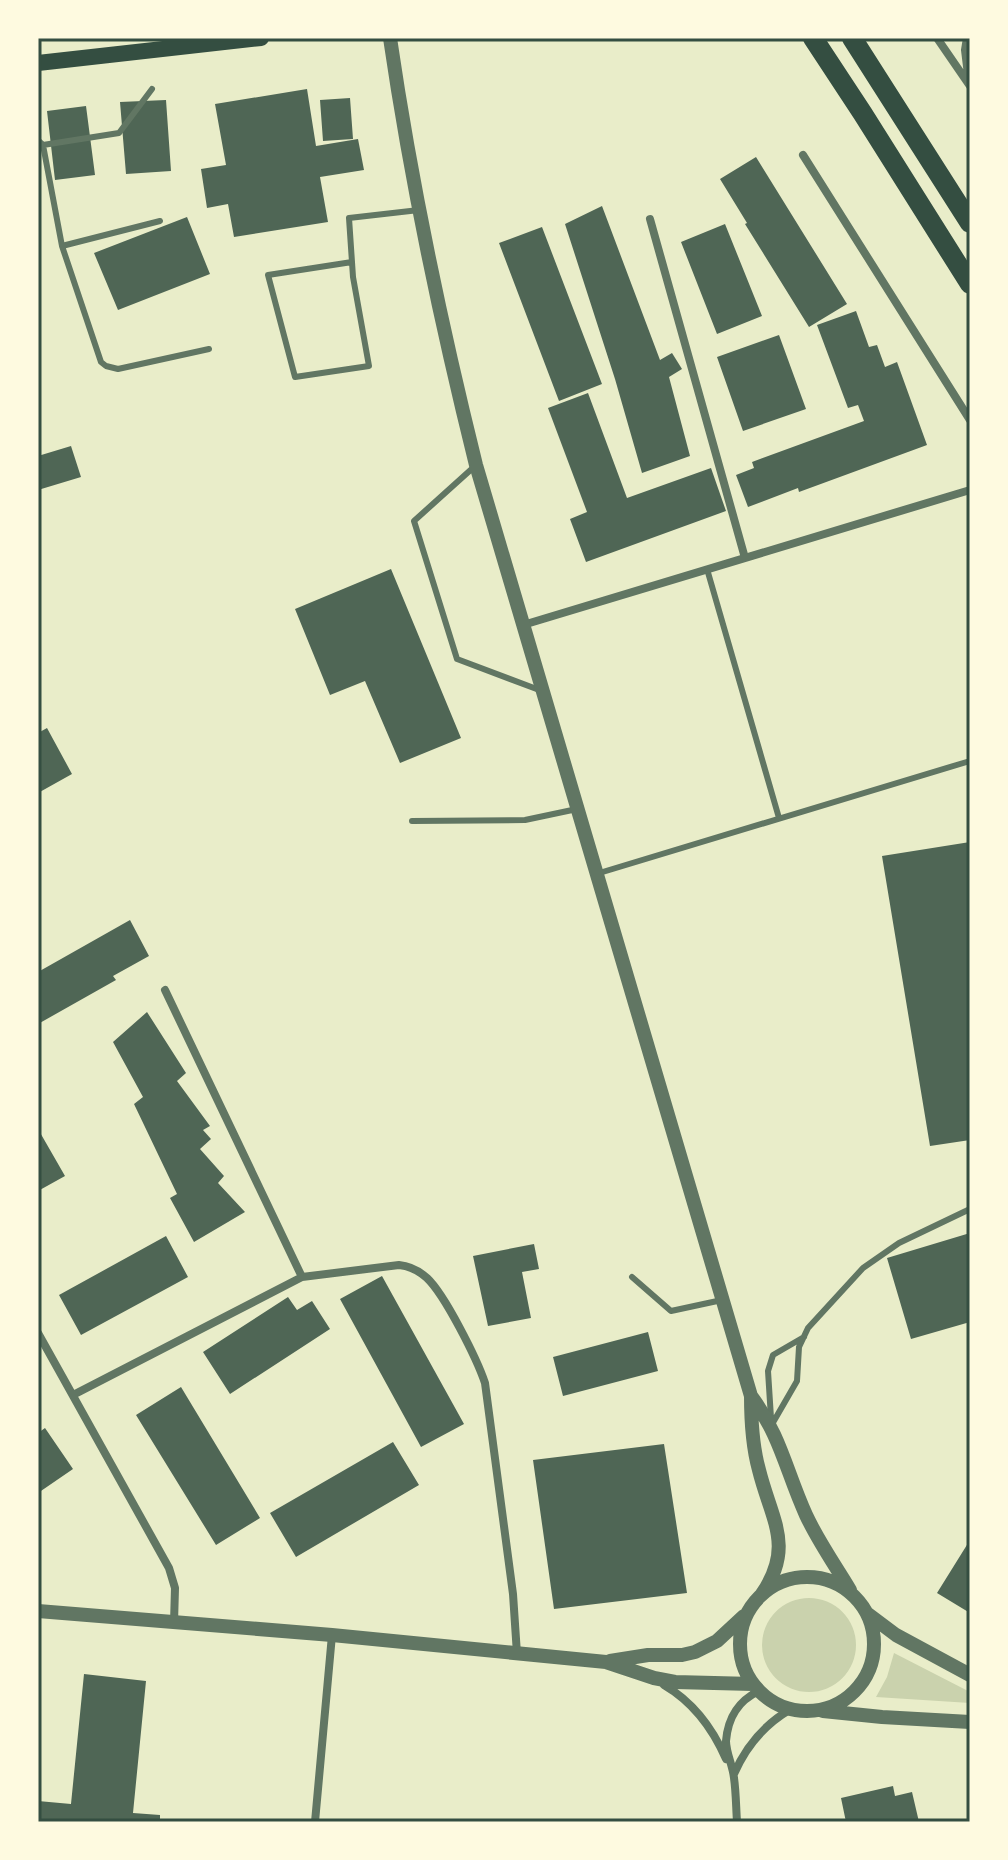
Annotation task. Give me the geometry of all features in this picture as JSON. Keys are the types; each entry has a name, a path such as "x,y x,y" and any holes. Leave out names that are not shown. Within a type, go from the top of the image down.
{"main road":[{"path":"38,63 261,38"},
{"path":"813,38 970,284"},
{"path":"852,38 970,223"}],"street":[{"path":"390,38 444,335 476,465 751,1396 753,1448 780,1542 778,1564 770,1583 749,1610 717,1641 682,1655 648,1655 606,1662"},
{"path":"937,38 969,85"},
{"path":"967,38 965,50 969,85"},
{"path":"803,155 970,420"},
{"path":"650,219 745,558"},
{"path":"523,625 970,490"},
{"path":"165,990 302,1277"},
{"path":"73,1395 302,1277 410,1266 432,1283 485,1383 513,1594 517,1654"},
{"path":"38,1333 169,1568 175,1588 174,1623"},
{"path":"751,1396 780,1443 807,1517 865,1612 896,1635 970,1675"},
{"path":"762,1594 779,1583 798,1578 818,1578 837,1584 853,1596"},
{"path":"749,1610 740,1640 741,1655 745,1671 768,1699 791,1709 805,1711 970,1722"},
{"path":"38,1611 606,1662 675,1682 756,1687"},
{"path":"819,1710 847,1697 867,1673 873,1653 872,1631 865,1612"},
{"path":"315,1822 332,1635"},
{"path":"654,1678 681,1696 701,1717 734,1775"},
{"path":"737,1822 734,1775 726,1743 732,1718 741,1701 756,1687"},
{"path":"734,1775 757,1736 791,1709"}],"lane":[{"path":"152,89 119,133 40,143 62,246 98,356 106,366 118,369 209,349"},
{"path":"352,262 268,275 295,377 369,366 352,262 349,218 419,210"},
{"path":"62,246 160,221"},
{"path":"476,465 414,521 457,659 542,691"},
{"path":"707,569 779,818"},
{"path":"596,874 970,761"},
{"path":"412,821 525,820 577,809"},
{"path":"771,1426 797,1381 799,1347 808,1328 863,1268 899,1243 970,1209"},
{"path":"632,1277 671,1311 722,1300"},
{"path":"771,1426 768,1371 773,1355 804,1337"}],"green space":[{"path":"809,1598 827,1602 842,1612 852,1627 856,1645 852,1663 842,1678 827,1688 809,1692 791,1688 776,1678 766,1663 762,1645 766,1627 776,1612 791,1602"},
{"path":"894,1653 970,1692 970,1703 876,1697 887,1677"}],"building":[{"path":"307,89 316,146 358,139 364,170 320,177 328,222 234,237 228,204 207,208 201,169 226,165 215,104"},
{"path":"350,98 353,139 323,141 320,100"},
{"path":"166,100 171,171 126,174 120,102"},
{"path":"86,106 95,175 55,180 47,111"},
{"path":"756,157 847,304 809,327 720,179"},
{"path":"602,206 660,360 672,353 682,369 669,377 690,456 642,473 565,224"},
{"path":"187,217 210,274 118,310 94,253"},
{"path":"725,224 762,316 717,334 681,242"},
{"path":"542,227 602,384 559,401 499,243"},
{"path":"856,311 869,347 877,345 885,367 897,362 927,445 799,492 798,488 748,507 736,475 754,468 752,462 864,421 858,405 848,408 817,325"},
{"path":"779,335 806,409 743,431 717,357"},
{"path":"588,393 627,498 711,468 726,511 586,562 570,519 587,512 548,408"},
{"path":"71,446 81,477 38,490 38,456"},
{"path":"391,569 461,738 400,763 365,681 330,695 295,609"},
{"path":"47,728 72,774 38,793 38,733"},
{"path":"970,842 970,1140 930,1146 882,856"},
{"path":"130,920 149,956 113,976 116,980 38,1024 38,972"},
{"path":"147,1012 186,1073 177,1081 210,1126 203,1130 211,1139 200,1149 224,1176 218,1183 245,1212 194,1242 170,1198 177,1194 134,1104 143,1097 113,1042"},
{"path":"38,1129 65,1176 38,1191"},
{"path":"970,1233 970,1322 911,1339 887,1258"},
{"path":"166,1236 188,1277 81,1335 59,1295"},
{"path":"534,1244 539,1269 522,1272 531,1318 488,1326 473,1256"},
{"path":"382,1276 464,1424 421,1447 340,1299"},
{"path":"288,1297 297,1310 312,1301 330,1329 230,1394 203,1352"},
{"path":"648,1332 658,1371 563,1396 553,1357"},
{"path":"181,1387 260,1518 216,1545 136,1415"},
{"path":"45,1428 73,1469 38,1493 38,1433"},
{"path":"393,1442 419,1485 296,1557 270,1513"},
{"path":"664,1444 687,1593 554,1609 533,1460"},
{"path":"970,1540 970,1613 937,1593"},
{"path":"84,1674 146,1681 133,1813 160,1815 160,1822 38,1822 38,1801 71,1804"},
{"path":"893,1786 895,1796 912,1792 919,1822 846,1822 841,1798"}]}
